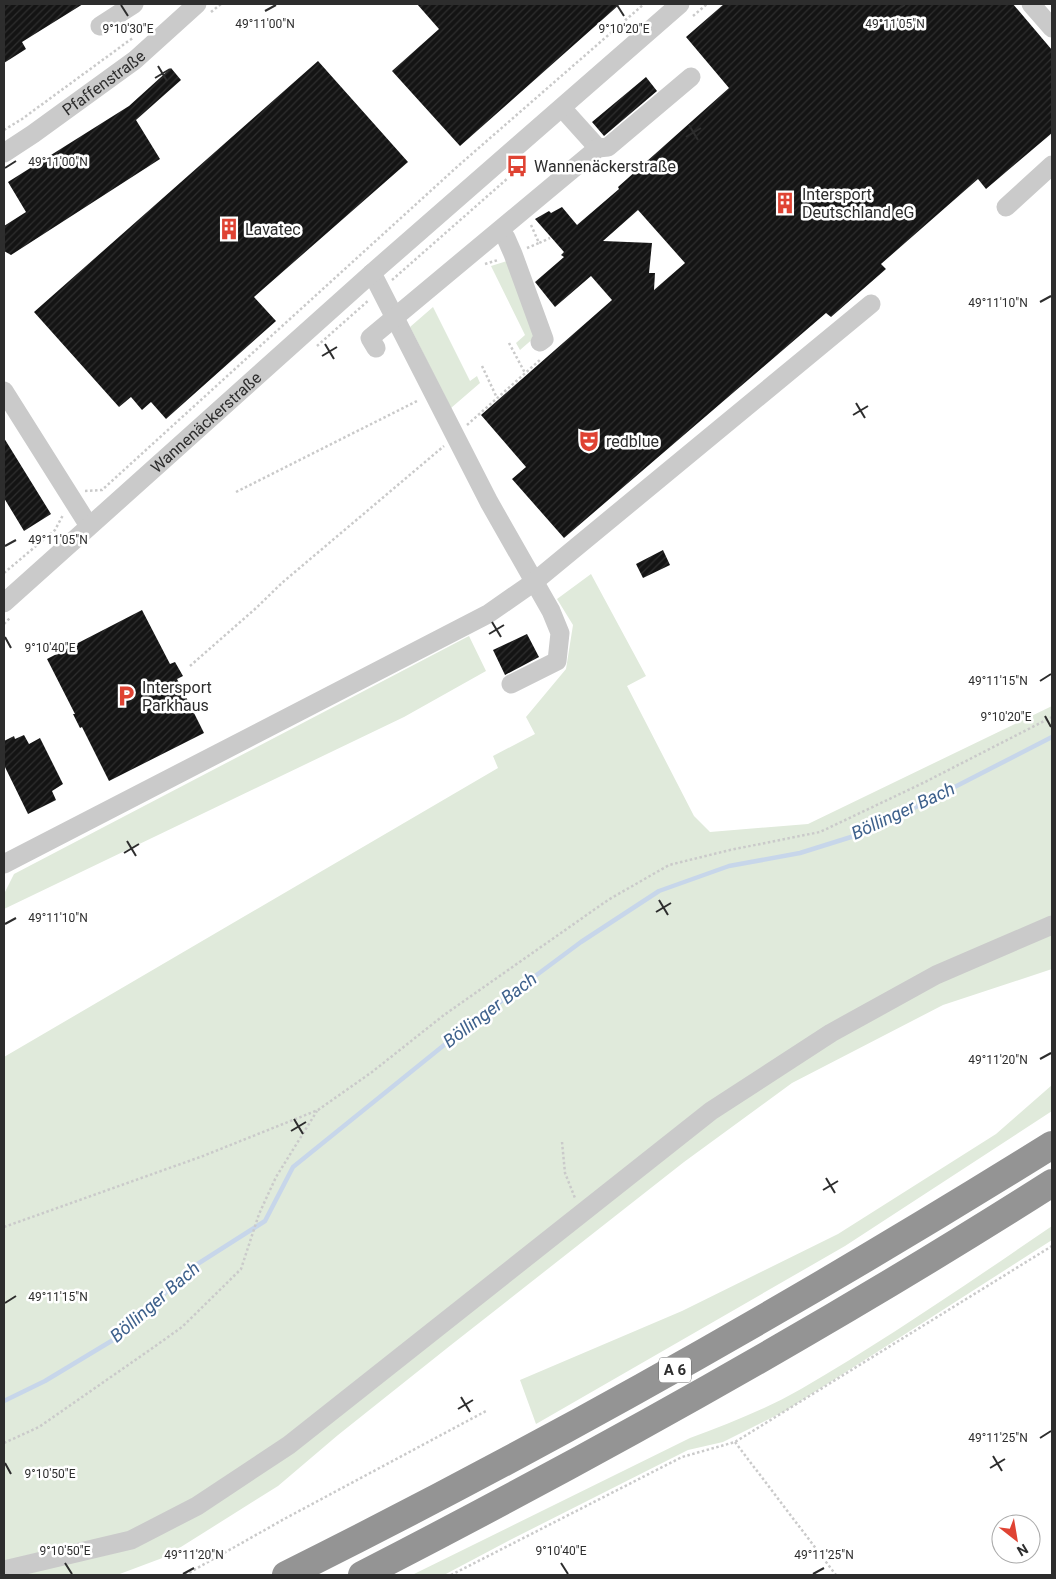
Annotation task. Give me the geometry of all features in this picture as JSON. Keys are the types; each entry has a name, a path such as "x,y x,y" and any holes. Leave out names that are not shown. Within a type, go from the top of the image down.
{"highway":[{"name":"A 6","path":"286,1575 482,1475 655,1381 804,1296 1052,1145"},
{"name":"A 6","path":"362,1575 655,1420 916,1267 1052,1183"}],"street":[{"path":"100,26 134,4"},
{"name":"Pfaffenstraße","path":"4,153 135,60 197,4"},
{"path":"1031,4 1052,28"},
{"name":"Wannenäckerstraße","path":"7,610 89,526 377,282 562,108 684,12"},
{"path":"376,348 370,338 598,148 608,147 691,77"},
{"path":"562,108 598,148"},
{"path":"1006,207 1052,165"},
{"path":"500,231 506,238 513,254 544,339 541,350"},
{"path":"377,282 489,502 551,611 560,633 557,661 511,684"},
{"path":"4,864 488,614 534,582 871,304"},
{"path":"4,391 89,526"},
{"path":"4,1570 131,1540 197,1506 289,1445 711,1111 831,1032 936,976 1052,925"}],"path":[{"path":"4,574 54,530 73,500 86,490 102,490 458,166 644,4"},
{"path":"684,12 707,4"},
{"path":"4,130 138,34"},
{"path":"316,347 377,282 514,172"},
{"path":"529,222 539,242 550,238"},
{"path":"480,266 513,254"},
{"path":"510,343 525,373"},
{"path":"190,666 525,373 541,350"},
{"path":"482,366 497,398"},
{"path":"236,492 433,392"},
{"path":"4,624 7,610"},
{"path":"4,1226 203,1156 318,1110 372,1072 452,1009 608,900 669,865 730,850 820,832 1052,718"},
{"path":"4,1443 39,1427 175,1332 241,1269 259,1214 276,1176 318,1110"},
{"path":"562,1142 565,1173 572,1193 584,1212"},
{"path":"451,1575 682,1457 735,1442 1052,1246"},
{"path":"185,1575 286,1518 486,1411"},
{"path":"735,1442 836,1575"}],"green space":[{"path":"507,261 535,337 520,350 516,343 525,335 491,266"},
{"path":"433,307 470,381 477,376 480,383 451,408 410,327"},
{"path":"591,574 646,676 627,686 694,816 710,832 808,824 1052,706 1052,969 943,1005 792,1083 684,1162 338,1435 278,1486 165,1557 117,1575 4,1575 4,1057 498,768 493,756 535,734 526,717 566,669 573,625 557,599"},
{"path":"469,636 486,671 404,717 4,909 4,894 14,874"},
{"path":"1052,1085 1052,1111 845,1246 536,1424 520,1380 682,1311 838,1234 996,1134"},
{"path":"1052,1226 1052,1240 785,1411 723,1442 688,1450 444,1575 412,1575 690,1438 747,1416 788,1396 897,1330"}],"building":[{"path":"4,4 83,4 22,42 26,49 4,63"},
{"path":"417,4 620,4 460,146 392,71 439,29"},
{"name":"Intersport Deutschland eG","path":"724,4 1013,4 1052,50 1052,133 986,189 978,179 881,264 886,269 831,317 826,313 564,538 512,479 526,467 481,415 612,300 591,276 555,307 535,282 564,257 561,255 564,252 535,219 549,211 551,213 562,207 577,225 729,88 686,37","holes":["638,210 685,263 654,290 655,273 649,273 652,243 603,241"]},
{"name":"Lavatec","path":"318,61 408,162 254,297 276,321 166,419 151,402 142,410 131,397 119,407 34,312"},
{"path":"171,68 181,80 136,120 160,159 11,255 4,251 4,226 26,212 8,182 129,106"},
{"path":"646,77 657,91 604,136 592,122"},
{"path":"4,438 51,514 24,531 4,498"},
{"path":"663,550 670,565 643,578 636,564"},
{"name":"Intersport Parkhaus","path":"142,610 170,664 175,662 183,676 177,679 204,733 109,781 82,727 80,728 73,714 75,714 47,659"},
{"path":"527,634 539,657 505,675 493,650"},
{"path":"24,735 29,744 40,738 63,784 52,791 56,800 28,814 4,765 4,741 14,736 15,739"}],"waterway":[{"name":"Böllinger Bach","path":"4,1401 45,1381 118,1337 153,1306 185,1272 265,1221 293,1167 464,1029 581,942 659,891 729,866 800,853 867,832 1052,737"}],"place":[{"name":"Wannenäckerstraße","path":"517,166"},
{"name":"Intersport Deutschland eG","path":"785,203"},
{"name":"Lavatec","path":"229,229"},
{"name":"redblue","path":"589,441"},
{"name":"Intersport Parkhaus","path":"126,696"}]}
